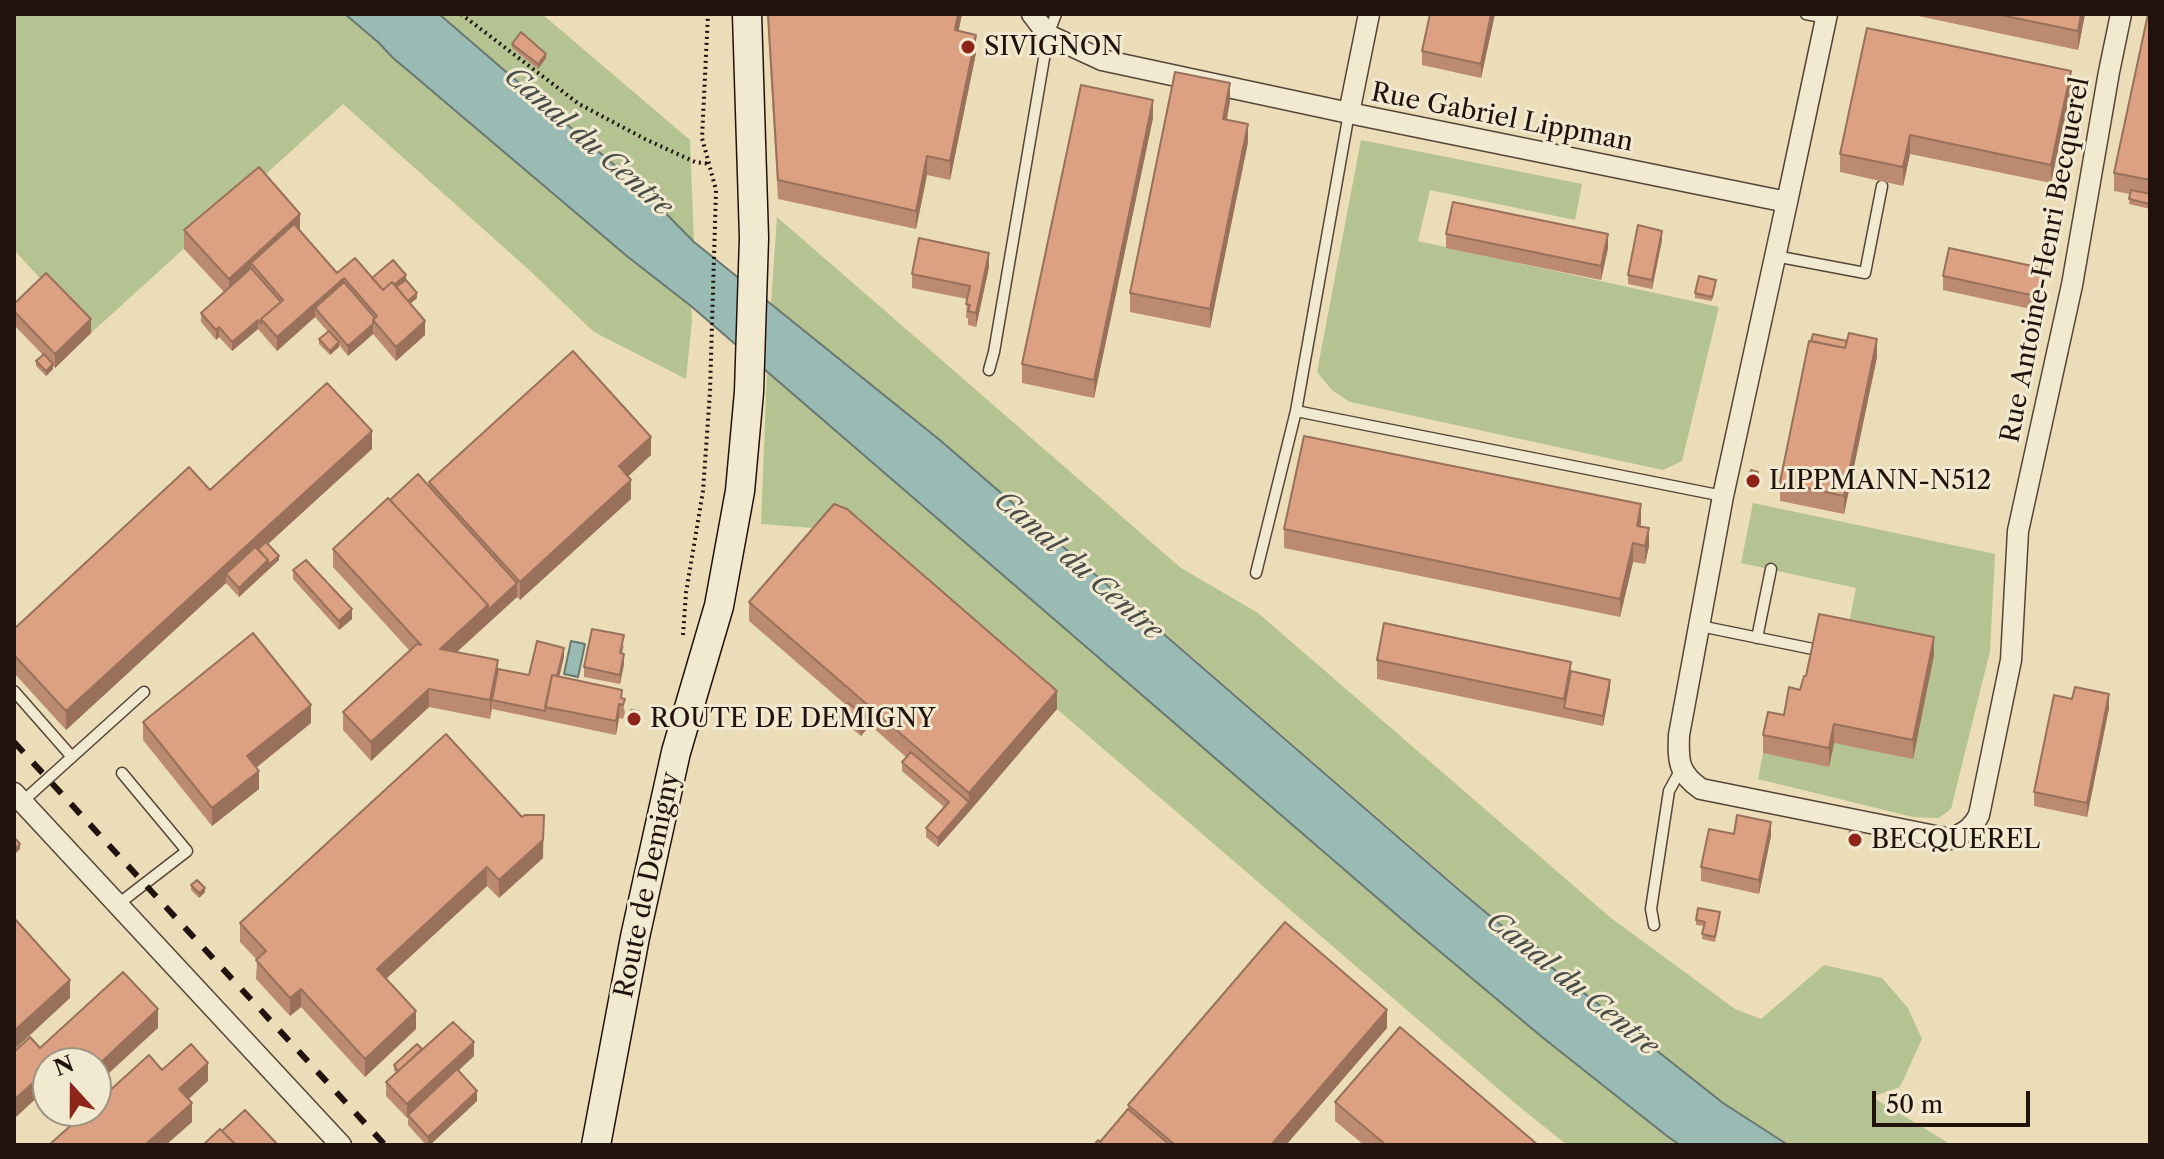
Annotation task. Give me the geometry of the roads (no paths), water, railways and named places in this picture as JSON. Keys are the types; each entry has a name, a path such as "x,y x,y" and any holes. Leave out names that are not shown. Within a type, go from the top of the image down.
{"main road":[{"name":"Route de Demigny","path":"596,1145 635,937 673,768 719,606 740,491 749,392 754,238 747,14"}],"street":[{"name":"Rue Gabriel Lippman","path":"1032,14 1048,35 1102,60 1787,202"},
{"path":"1349,113 1369,14"},
{"name":"Rue Antoine-Henri Becquerel","path":"1681,769 1688,780 1701,789 1935,837 1950,839 1974,825 1979,815 2011,660 2018,531 2072,285 2121,14"},
{"path":"1681,769 1679,735 1723,496 1787,202 1820,15"},
{"path":"18,798 341,1145"}],"lane":[{"path":"989,370 1048,35 1056,14"},
{"path":"1256,573 1296,411 1349,113"},
{"path":"1775,256 1865,273 1882,186"},
{"path":"1296,411 1723,496"},
{"path":"1757,638 1771,569"},
{"path":"1700,626 1813,649"},
{"path":"14,691 72,757"},
{"path":"18,798 72,757 144,692"},
{"path":"1654,925 1651,909 1669,791 1681,769"},
{"path":"117,905 187,851 122,773"}],"water":[{"name":"Canal du Centre","path":"345,14 439,14 642,189 694,242 941,441 1458,889 1521,942 1526,938 1543,952 1541,959 1723,1103 1788,1145 1680,1145 1667,1136 1419,934 691,306 628,257"},
{"path":"571,641 585,644 578,677 564,674"}],"railway":[{"path":"14,742 385,1145"}],"place":[{"name":"SIVIGNON","path":"968,47"},
{"name":"LIPPMANN-N512","path":"1753,481"},
{"name":"ROUTE DE DEMIGNY","path":"634,719"},
{"name":"BECQUEREL","path":"1855,840"}]}
